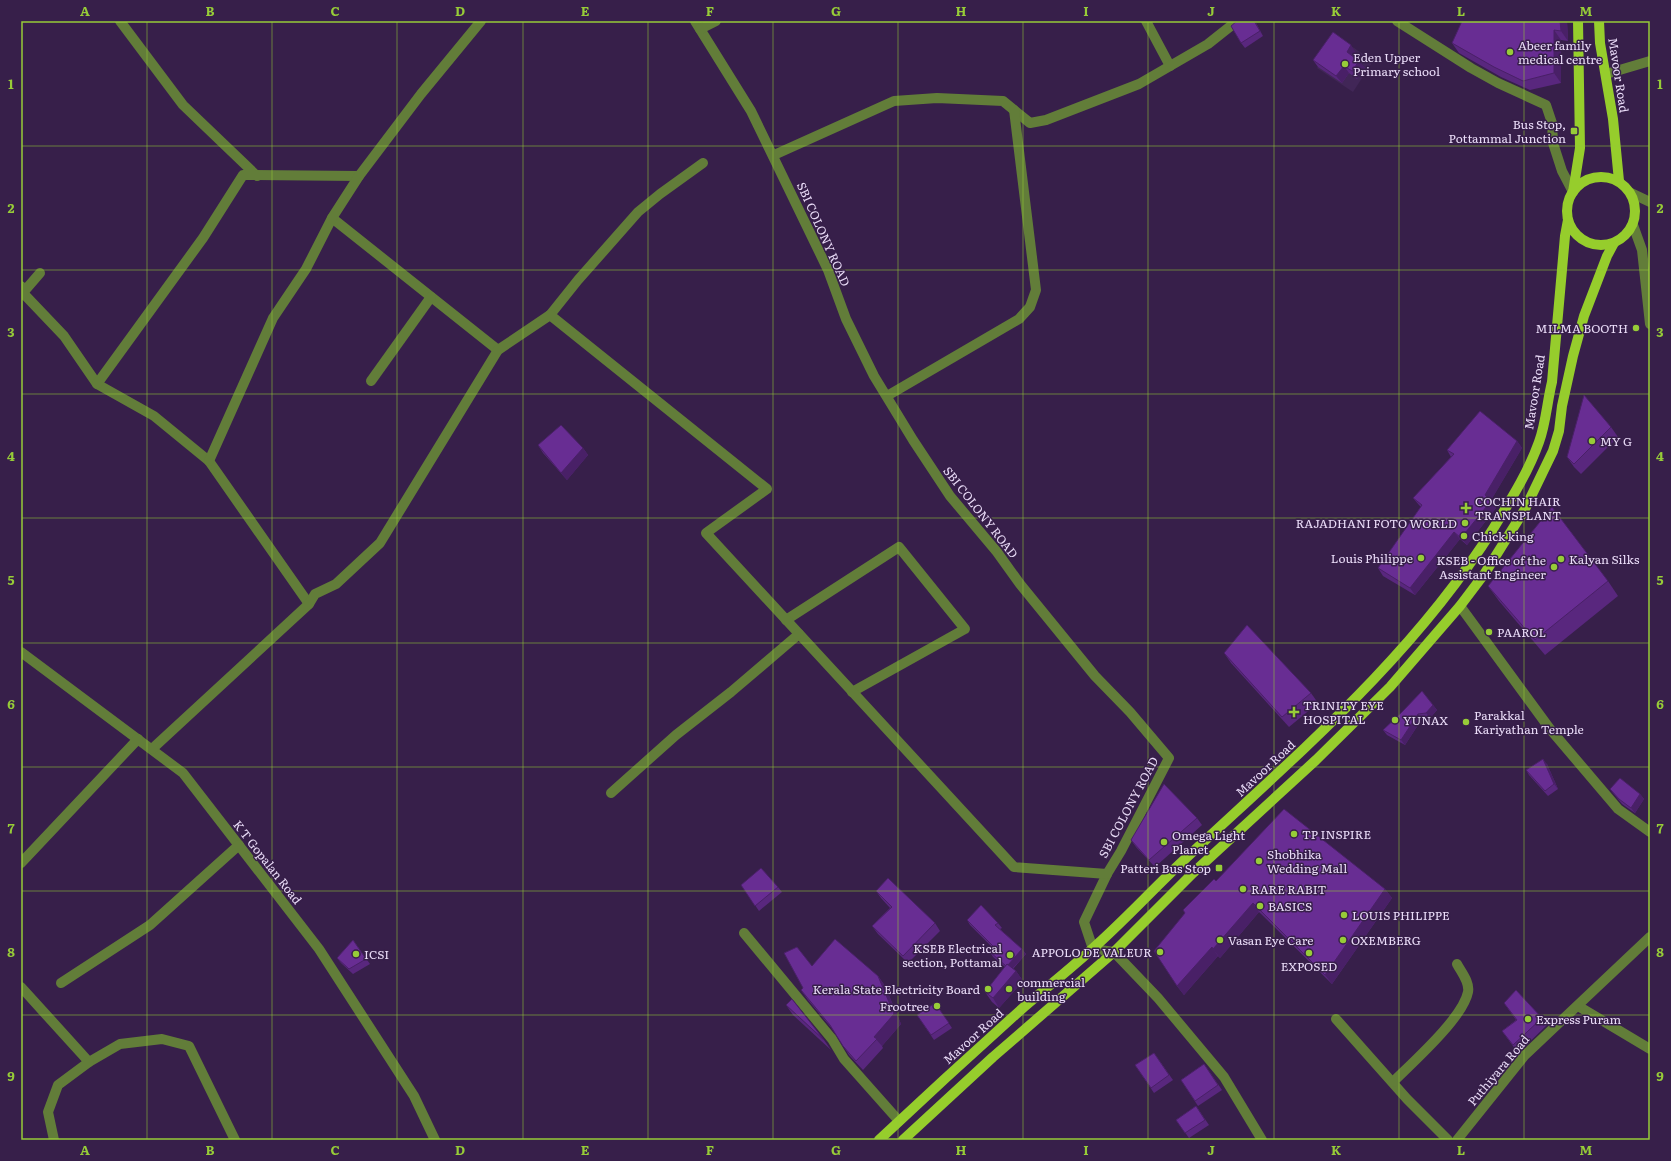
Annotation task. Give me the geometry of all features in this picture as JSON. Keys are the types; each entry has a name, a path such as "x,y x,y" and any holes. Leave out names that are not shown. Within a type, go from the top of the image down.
{"main road":[{"name":"Mavoor Road","path":"879,1140 1026,1006 1093,949 1183,861 1305,748 1373,681 1408,641 1472,562 1511,500 1539,444 1552,382 1564,236 1568,220 1567,209 1573,192 1580,148 1578,21"},
{"name":"Mavoor Road","path":"1599,21 1600,43 1613,118 1618,181"},
{"path":"1568,220 1576,234 1588,243 1601,246 1614,243 1625,236 1633,225 1635,206 1631,194 1618,181 1608,178 1593,178 1582,183 1573,192"},
{"path":"903,1140 993,1057 1114,952 1193,873 1316,760 1400,675 1460,606 1485,572 1525,509 1553,451 1560,431 1562,406 1584,316 1607,256 1614,243"}],"street":[{"path":"120,21 183,105 257,176"},
{"path":"209,461 274,318 306,269 332,218 359,176 420,94 481,21"},
{"path":"698,25 716,21"},
{"path":"1146,21 1170,66"},
{"path":"774,155 894,101 938,98 1003,101 1030,123 1046,120 1139,84 1208,44 1237,21"},
{"path":"1396,21 1471,68 1498,83 1546,104 1552,123 1553,143 1562,171 1573,192"},
{"name":"SBI COLONY ROAD","path":"698,25 751,111 774,155 828,270 846,319 874,376 913,440 950,496 997,552 1020,584 1095,676 1130,712 1169,758 1121,852 1107,874 1084,922 1093,949"},
{"path":"1606,74 1650,61"},
{"path":"887,396 1019,319 1030,307 1036,290 1014,110"},
{"path":"152,749 309,604 315,594 336,584 380,543 498,350 550,315 578,280 638,212 703,163"},
{"path":"97,384 202,238 243,175 359,176"},
{"path":"1631,194 1650,202"},
{"path":"332,218 498,350"},
{"path":"1633,225 1642,250 1650,324"},
{"path":"40,273 22,291 64,336 97,384 154,416 209,461 309,604"},
{"path":"371,381 431,297"},
{"path":"550,315 767,489 706,534 1014,867 1107,874"},
{"path":"786,620 899,547 965,629 852,692"},
{"path":"1460,606 1550,729 1618,810 1650,832"},
{"path":"611,793 676,735 731,692 799,634"},
{"name":"K T Gopalan Road","path":"21,652 183,773 319,949 414,1096 436,1140"},
{"path":"21,863 138,739"},
{"path":"61,984 150,925 239,845"},
{"path":"744,932 832,1039 844,1060 899,1121"},
{"name":"Puthiyara Road","path":"1457,1140 1525,1055 1650,937"},
{"path":"1093,949 1114,952 1158,998 1224,1077 1262,1140"},
{"path":"1393,1082 1444,1031 1461,1007 1468,992 1467,982 1457,964"},
{"path":"21,987 89,1062"},
{"path":"1578,1006 1650,1049"},
{"path":"1336,1019 1448,1140"},
{"path":"54,1140 48,1112 58,1085 89,1062 120,1044 162,1039 189,1046 235,1140"}],"shaded area":[{"name":"Eden Upper Primary school","path":"1338,37 1373,61 1353,92 1317,68"}],"building":[{"path":"1237,21 1254,21 1260,31 1241,43 1231,26"},
{"name":"Abeer family medical centre","path":"1462,21 1560,21 1561,31 1554,30 1554,73 1523,81 1494,67 1452,43"},
{"name":"Eden Upper Primary school","path":"1333,32 1351,45 1347,52 1359,61 1352,71 1344,66 1336,76 1313,60"},
{"path":"1584,395 1611,427 1574,464 1567,457"},
{"path":"1480,411 1517,441 1485,495 1491,501 1461,538 1454,532 1410,588 1378,568 1422,505 1413,498 1454,454 1447,450"},
{"path":"561,425 583,448 561,473 538,445"},
{"name":"Kalyan Silks","path":"1552,507 1608,581 1535,640 1488,586"},
{"path":"1247,625 1311,693 1282,717 1224,653"},
{"path":"1422,691 1433,705 1426,713 1418,714 1401,740 1383,730 1402,712"},
{"path":"1543,759 1554,784 1545,791 1526,770"},
{"path":"1620,778 1640,794 1631,808 1619,799 1610,789"},
{"path":"1164,784 1197,818 1149,860 1131,840"},
{"path":"1284,809 1385,889 1325,975 1253,903 1213,949 1212,947 1177,986 1154,951 1185,913 1183,910 1214,879 1216,881"},
{"path":"761,868 778,887 755,906 741,885"},
{"path":"888,878 935,923 903,956 872,926 892,907 876,891"},
{"path":"981,905 998,923 995,925 1022,949 1006,966 990,952 994,947 967,920"},
{"path":"835,939 878,976 894,1014 874,1037 877,1039 856,1061 843,1046 830,1025 801,990 803,988 784,953 797,947 812,966"},
{"name":"ICSI","path":"353,940 366,959 349,969 337,958"},
{"path":"1007,964 1016,971 993,998 985,992"},
{"path":"1516,990 1542,1018 1513,1045 1502,1031 1517,1020 1504,1003"},
{"path":"792,999 824,1040 786,1005"},
{"path":"935,1003 949,1023 931,1035 917,1015"},
{"path":"1154,1053 1169,1075 1151,1088 1135,1065"},
{"path":"1204,1064 1218,1085 1195,1101 1181,1080"},
{"path":"1196,1106 1205,1120 1185,1133 1176,1120"}],"place":[{"name":"Abeer family medical centre","path":"1510,52"},
{"name":"Eden Upper Primary school","path":"1345,64"},
{"name":"Bus Stop, Pottammal Junction","path":"1574,131"},
{"name":"MILMA BOOTH","path":"1636,328"},
{"name":"MY G","path":"1592,441"},
{"name":"COCHIN HAIR TRANSPLANT","path":"1466,508"},
{"name":"RAJADHANI FOTO WORLD","path":"1465,523"},
{"name":"Chick king","path":"1464,536"},
{"name":"Louis Philippe","path":"1421,558"},
{"name":"Kalyan Silks","path":"1561,559"},
{"name":"KSEB - Office of the Assistant Engineer","path":"1554,567"},
{"name":"PAAROL","path":"1489,632"},
{"name":"TRINITY EYE HOSPITAL","path":"1294,712"},
{"name":"YUNAX","path":"1395,720"},
{"name":"Parakkal Kariyathan Temple","path":"1466,722"},
{"name":"TP INSPIRE","path":"1294,834"},
{"name":"Omega Light Planet","path":"1164,842"},
{"name":"Shobhika Wedding Mall","path":"1259,861"},
{"name":"Patteri Bus Stop","path":"1219,868"},
{"name":"RARE RABIT","path":"1243,889"},
{"name":"BASICS","path":"1260,906"},
{"name":"LOUIS PHILIPPE","path":"1344,915"},
{"name":"Vasan Eye Care","path":"1220,940"},
{"name":"OXEMBERG","path":"1343,940"},
{"name":"APPOLO DE VALEUR","path":"1160,952"},
{"name":"EXPOSED","path":"1309,953"},
{"name":"ICSI","path":"356,954"},
{"name":"KSEB Electrical section, Pottamal","path":"1010,955"},
{"name":"Kerala State Electricity Board","path":"988,989"},
{"name":"commercial building","path":"1009,989"},
{"name":"Frootree","path":"937,1006"},
{"name":"Express Puram","path":"1528,1019"}]}
